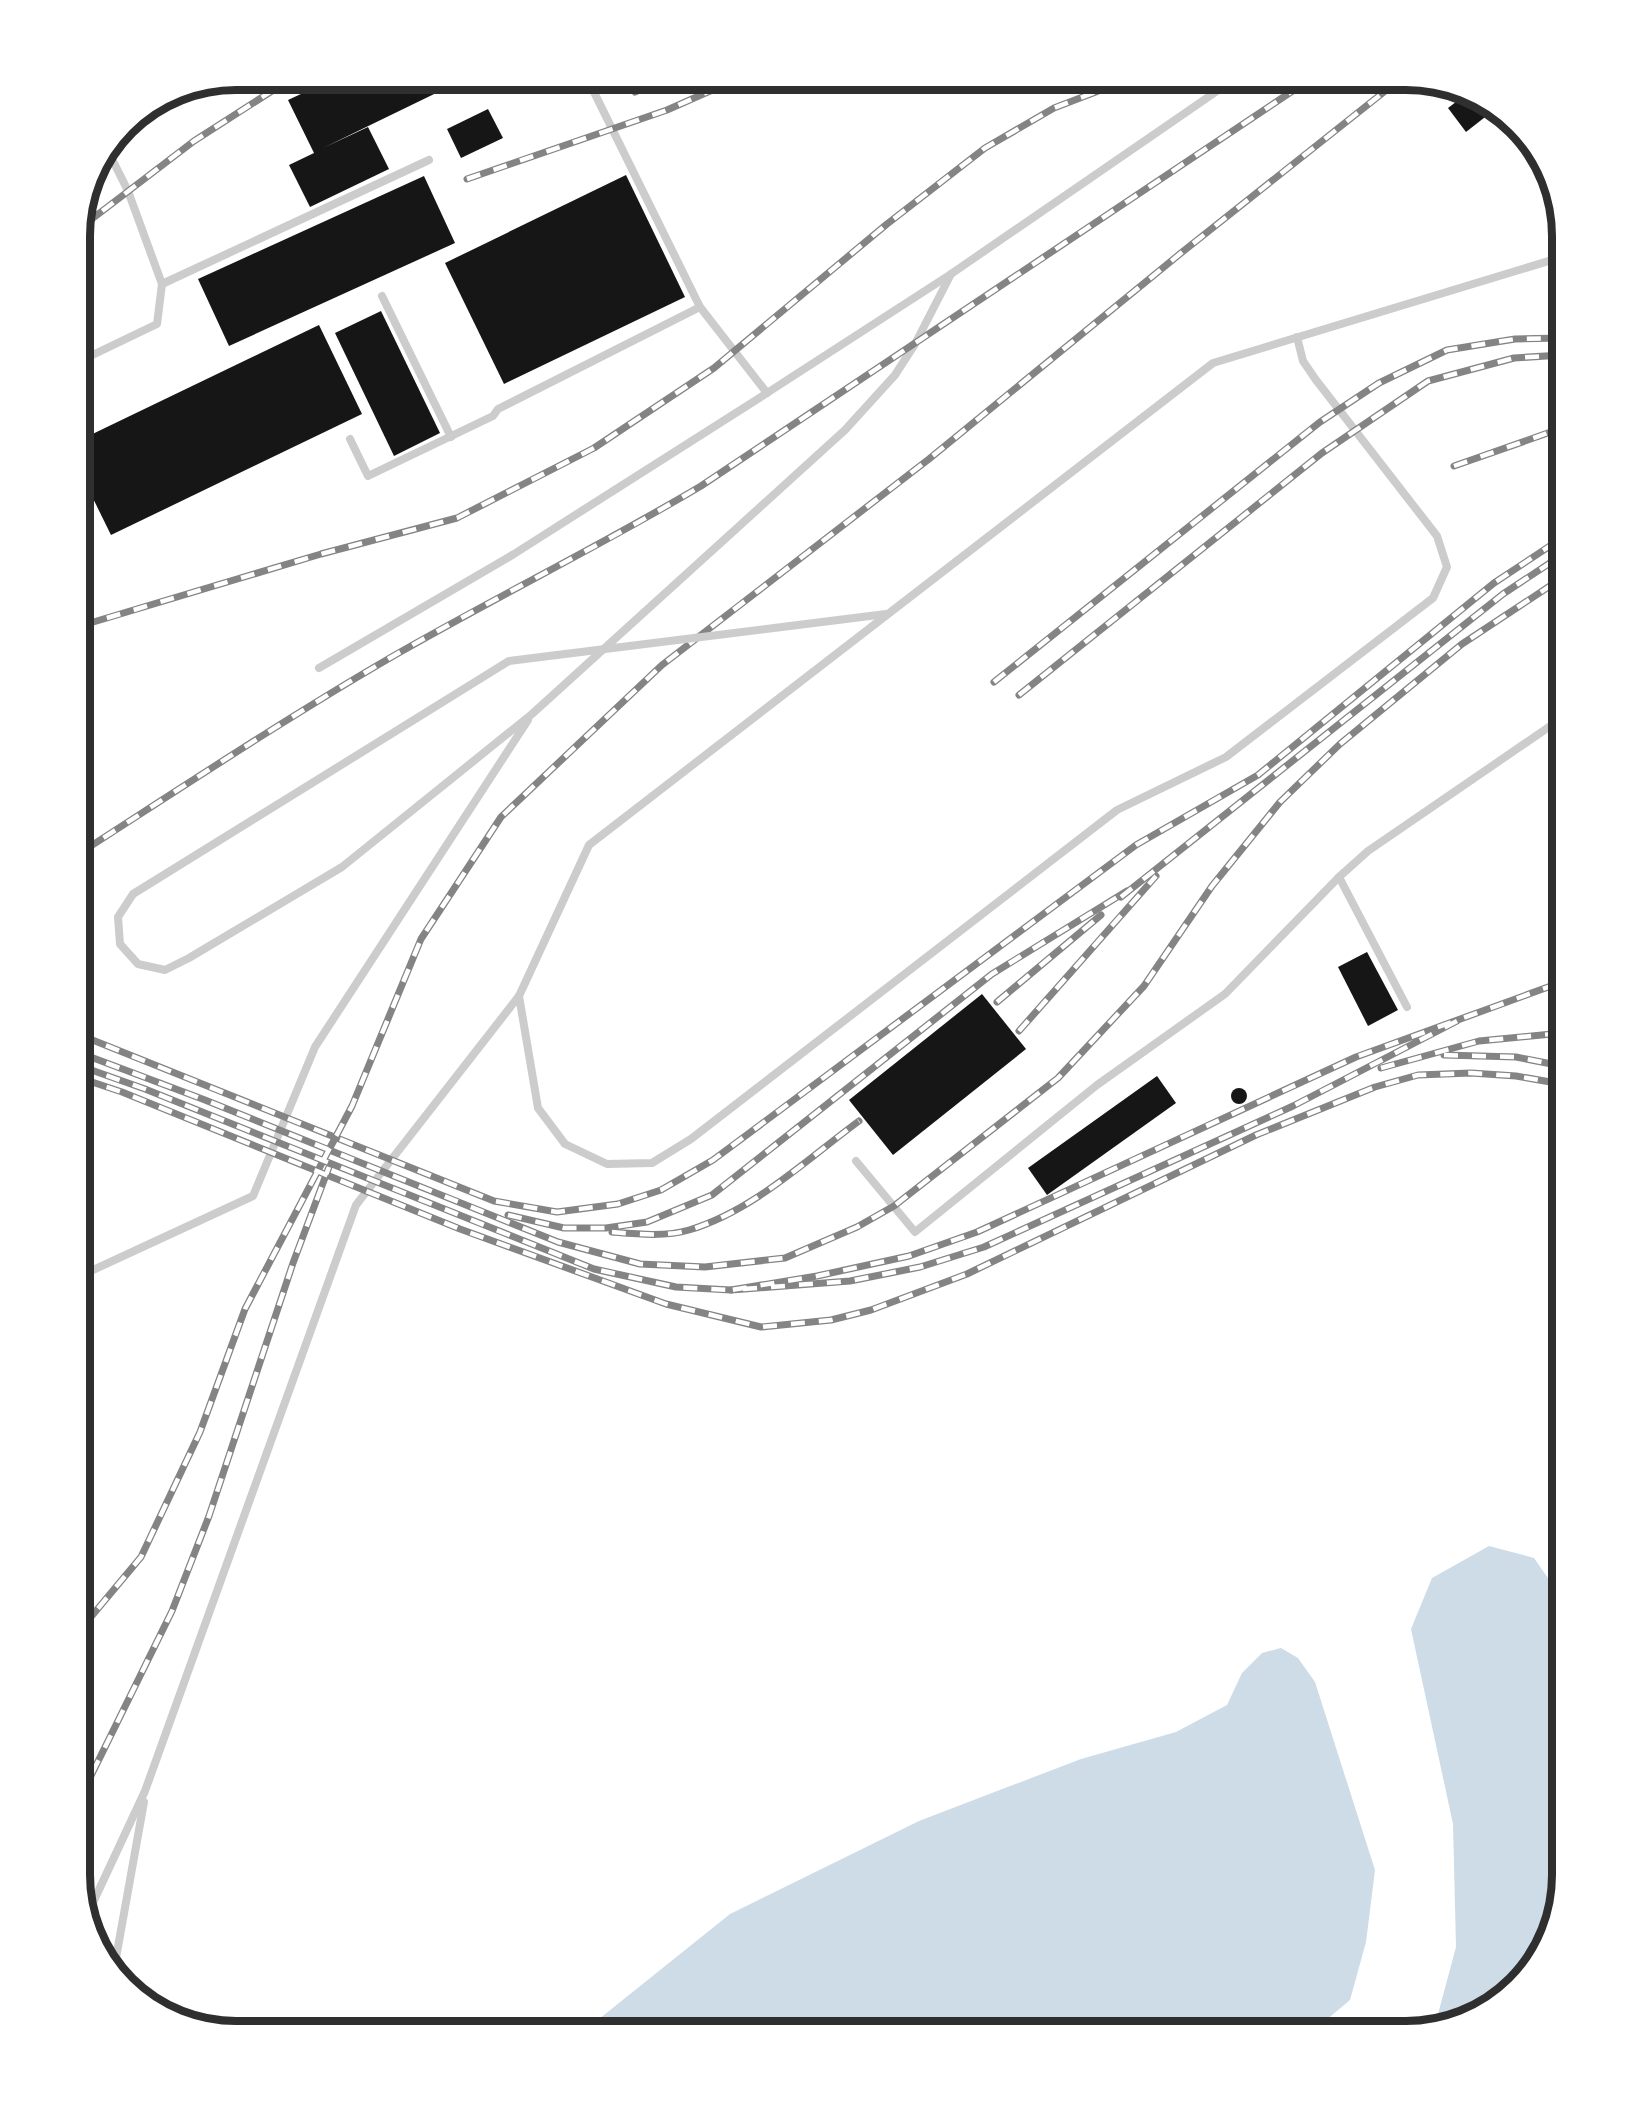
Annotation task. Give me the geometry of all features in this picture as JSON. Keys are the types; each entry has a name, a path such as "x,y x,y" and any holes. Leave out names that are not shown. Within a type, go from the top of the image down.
{"lane":[{"path":"593,90 700,307 767,393"},
{"path":"319,669 514,554 767,393 951,274 1218,90"},
{"path":"90,357 157,324 162,284 128,191 112,159"},
{"path":"162,284 429,160"},
{"path":"93,1903 145,1791 356,1205 519,996 589,845 1213,363 1552,260"},
{"path":"888,614 789,626 557,655 509,661 133,894 118,917 120,944 138,964 165,970 189,958 342,867 532,714 845,430 895,375 915,344 951,274"},
{"path":"382,296 451,437"},
{"path":"350,439 369,476 493,416 498,409 700,307"},
{"path":"519,996 538,1108 565,1144 607,1164 652,1163 691,1139 1117,810 1227,757 1433,598 1446,567 1437,536 1302,361 1297,338"},
{"path":"90,1271 253,1196 315,1047 532,714"},
{"path":"856,1161 915,1232 1097,1085 1225,994 1339,877 1368,851 1552,726"},
{"path":"1339,877 1407,1007"},
{"path":"116,1957 145,1791"}],"shaded area":[{"path":"1489,1546 1534,1558 1552,1584 1552,1875 1547,1913 1541,1931 1522,1964 1502,1985 1470,2006 1434,2018 1438,2014 1456,1947 1453,1824 1411,1629 1432,1578"},
{"path":"1281,1648 1298,1658 1315,1682 1375,1870 1366,1942 1350,2000 1325,2021 596,2021 730,1914 919,1821 1081,1759 1176,1732 1227,1705 1242,1673 1262,1653"}],"building":[{"path":"310,90 442,90 323,148 368,127 389,169 310,207 289,165 314,153 288,100"},
{"path":"1459,100 1487,115 1466,132 1448,108"},
{"path":"488,109 503,138 461,158 447,129"},
{"path":"626,175 685,297 504,384 445,263"},
{"path":"424,176 455,243 229,346 198,279"},
{"path":"381,311 440,433 394,456 335,333"},
{"path":"319,325 362,414 111,535 90,492 90,435"},
{"path":"1367,952 1398,1010 1368,1026 1338,967"},
{"path":"982,994 1026,1049 893,1155 849,1100"},
{"path":"1157,1076 1176,1103 1047,1195 1028,1168"},
{"path":"1236,1088 1242,1088 1247,1096 1245,1102 1236,1104 1231,1099 1231,1093"}],"railway":[{"path":"91,220 194,141 273,90"},
{"path":"635,92 639,90"},
{"path":"467,179 667,110 712,90"},
{"path":"90,623 321,554 457,518 594,448 714,368 887,224 985,148 1054,108 1101,90"},
{"path":"90,847 236,752 355,679 701,486 1294,90"},
{"path":"90,1618 141,1557 200,1432 245,1309 352,1106 421,939 501,817 662,665 929,459 1181,253 1386,90"},
{"path":"994,682 1320,422 1379,383 1447,350 1515,339 1552,338"},
{"path":"1019,695 1322,453 1428,381 1514,358 1552,356"},
{"path":"1454,466 1552,432"},
{"path":"90,1039 494,1201 557,1212 618,1204 661,1190 713,1160 1136,845 1258,775 1494,583 1552,545"},
{"path":"1121,897 1503,594 1552,562"},
{"path":"90,1057 205,1100 558,1242 640,1264 705,1267 785,1258 857,1227 894,1206 1058,1078 1144,986 1212,886 1280,802 1340,744 1462,644 1552,585"},
{"path":"1019,1031 1156,876"},
{"path":"508,1215 564,1228 606,1228 647,1222 712,1195 992,974 1127,891"},
{"path":"997,1002 1101,915"},
{"path":"1457,1021 1293,1106 984,1247 920,1267 850,1281 731,1290 817,1276 909,1256 977,1232 1356,1057 1552,986"},
{"path":"1381,1068 1479,1041 1552,1034"},
{"path":"1444,1055 1516,1057 1552,1064"},
{"path":"90,1070 145,1089 594,1269 676,1287 731,1290"},
{"path":"90,1081 122,1092 460,1229 666,1304 761,1327 831,1320 871,1310 967,1274 1256,1135 1375,1087 1418,1075 1471,1073 1516,1076 1552,1082"},
{"path":"612,1232 671,1234 713,1221 778,1183 859,1121"},
{"path":"90,1778 172,1611 209,1516 293,1263 329,1167"}]}
